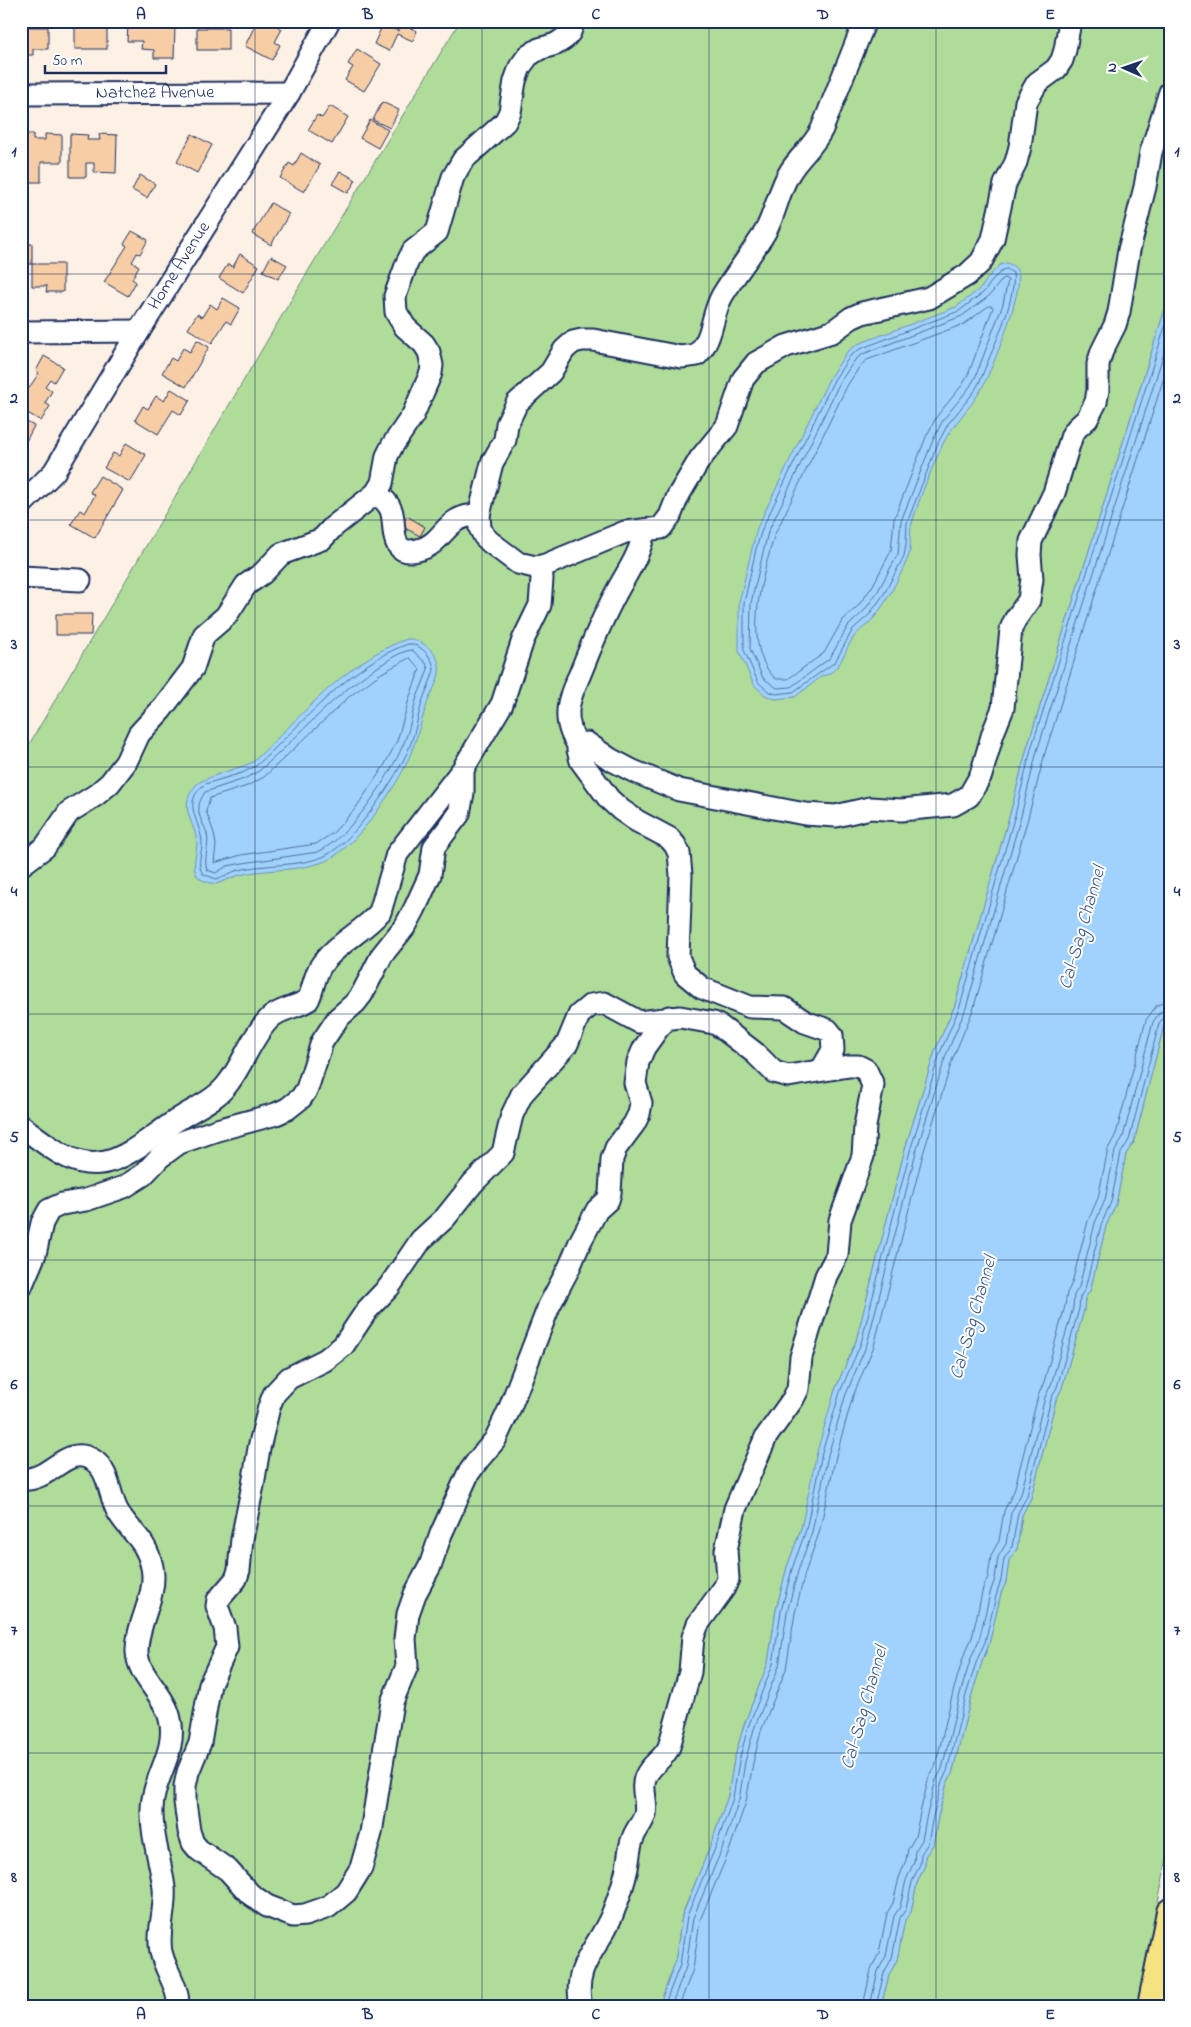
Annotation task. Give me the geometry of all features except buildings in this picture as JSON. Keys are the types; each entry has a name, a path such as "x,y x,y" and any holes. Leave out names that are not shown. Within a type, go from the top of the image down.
{"main road":[{"path":"1151,2006 1170,1912"}],"street":[{"name":"Home Avenue","path":"21,505 54,472 139,331 289,93 329,21"},
{"path":"21,866 45,847 69,812 96,796 110,783 126,762 139,734 161,710 192,668 204,635 226,616 246,585 263,573 281,554 322,539 376,493 382,483 387,456 413,415 431,373 432,365 429,352 424,344 405,328 396,312 395,296 407,263 413,251 437,232 453,177 463,160 505,122 510,112 515,81 520,67 528,56 565,38 570,32 574,21"},
{"path":"865,21 817,140 790,171 776,202 773,216 723,295 716,308 710,337 697,355 681,357 593,340 573,342 564,350 551,372 525,395 511,413 505,440 492,463 479,515 480,528 490,542 518,563 535,567 541,566 570,556 625,532 661,528 666,523 678,496 700,459 727,426 743,378 756,363 786,346 832,332 862,313 929,298 967,275 981,262 992,239 1005,184 1016,162 1026,102 1038,82 1056,69 1062,60 1066,50 1070,21"},
{"path":"579,746 587,742 610,759 633,771 680,790 805,814 836,816 870,808 902,810 953,806 969,796 980,775 1003,708 1011,629 1029,600 1031,591 1031,541 1054,494 1072,435 1087,419 1096,402 1098,364 1120,312 1129,250 1145,187 1150,152 1170,92"},
{"name":"Natchez Avenue","path":"21,94 289,93"},
{"path":"21,332 139,331"},
{"path":"376,493 388,503 392,511 394,539 402,549 416,551 429,545 454,521 463,517 479,515"},
{"path":"644,530 640,551 616,593 592,643 571,697 568,722 574,739 579,746 581,762 609,799 637,821 669,838 679,853 681,875 678,956 685,974 702,988 750,1007 784,1008 805,1022 828,1030 832,1035 833,1050 822,1069"},
{"path":"21,1126 50,1148 78,1162 87,1164 106,1163 132,1152 174,1121 209,1101 219,1093 230,1082 252,1042 270,1019 278,1012 308,1000 316,973 330,954 374,919 380,912 397,854 463,769 502,704 523,640 540,605 541,566"},
{"path":"21,577 80,580"},
{"path":"21,1287 35,1254 42,1223 49,1210 62,1204 93,1198 124,1187 143,1175 160,1157 179,1143 208,1132 276,1114 287,1109 301,1098 307,1089 322,1042 338,1018 362,994 382,955 406,925 415,908 430,875 434,847 459,814 463,793 463,769"},
{"path":"581,2006 578,1986 579,1977 612,1914 626,1870 632,1840 645,1814 646,1804 643,1784 646,1776 666,1755 670,1747 690,1672 693,1637 698,1624 724,1588 728,1579 726,1550 735,1509 766,1437 798,1389 801,1357 826,1276 837,1255 840,1220 862,1162 865,1126 873,1085 866,1070 858,1066 822,1069 798,1075 781,1075 774,1072 755,1054 714,1023 680,1017 669,1018 639,1022 604,1003 591,1005 579,1015 567,1044 528,1084 516,1104 503,1153 473,1183 445,1218 421,1240 389,1287 367,1310 343,1346 325,1360 289,1378 274,1394 268,1407 259,1448 242,1539 239,1570 232,1583 218,1600 217,1606 226,1633 227,1647 214,1673 206,1697 200,1743 188,1772 185,1802 189,1831 193,1843 199,1850 228,1870 250,1894 267,1906 281,1912 294,1916 305,1916 328,1907 346,1892 361,1868 371,1833 392,1702 407,1666 405,1639 408,1614 415,1594 430,1566 441,1534 468,1474 495,1440 509,1410 546,1313 580,1242 597,1210 608,1200 612,1159 616,1148 639,1114 641,1103 635,1083 638,1062 644,1048 659,1027 669,1018"},
{"path":"21,1479 36,1479 68,1458 77,1456 94,1460 101,1466 105,1474 117,1511 143,1542 150,1558 153,1581 137,1640 137,1652 138,1661 157,1691 170,1719 172,1730 168,1758 156,1788 152,1810 164,1889 160,1939 161,1951 177,1994 178,2006"}],"green space":[{"path":"460,21 1170,21 1170,293 1027,748 955,1005 935,1051 905,1149 856,1341 835,1390 801,1529 787,1567 776,1610 768,1663 744,1725 734,1760 728,1796 682,1915 675,1963 659,2006 21,2006 21,758 307,273"},
{"path":"1170,1018 1170,1843 1137,2006 881,2006 889,1975 897,1960 905,1919 911,1912 917,1883 925,1865 925,1856 933,1845 947,1783 952,1774 971,1697 989,1644 1001,1593 1006,1582 1009,1560 1017,1549 1022,1515 1031,1498 1056,1400 1062,1388 1084,1310 1085,1298 1090,1291 1106,1226 1116,1204 1126,1154 1134,1142 1164,1025"}],"water":[{"path":"1007,263 1014,266 1017,270 1018,282 1016,297 1005,333 984,384 975,400 948,435 935,461 912,523 909,555 892,591 873,619 854,637 833,671 822,676 795,697 775,699 765,695 754,685 739,651 739,602 757,528 830,377 847,352 858,344 956,307 981,288 1000,265"},
{"name":"Cal-Sag Channel","path":"1170,293 1170,1018 1164,1025 1134,1142 1126,1154 1116,1204 1106,1226 1090,1291 1085,1298 1084,1310 1062,1388 1056,1400 1031,1498 1022,1515 1017,1549 1009,1560 1006,1582 1001,1593 989,1644 971,1697 952,1774 947,1783 933,1845 925,1856 925,1865 917,1883 911,1912 905,1920 897,1960 889,1975 881,2006 659,2006 675,1963 682,1916 728,1796 734,1760 744,1725 768,1663 776,1610 787,1567 801,1529 817,1452 835,1390 856,1341 905,1149 935,1051 955,1005 1027,748"},
{"path":"407,639 422,643 431,650 438,660 439,674 405,767 387,797 363,829 336,855 316,864 292,869 244,874 216,884 200,878 196,874 194,866 197,843 196,835 187,808 190,793 196,785 206,779 253,762 324,692 344,676 364,661"}]}
